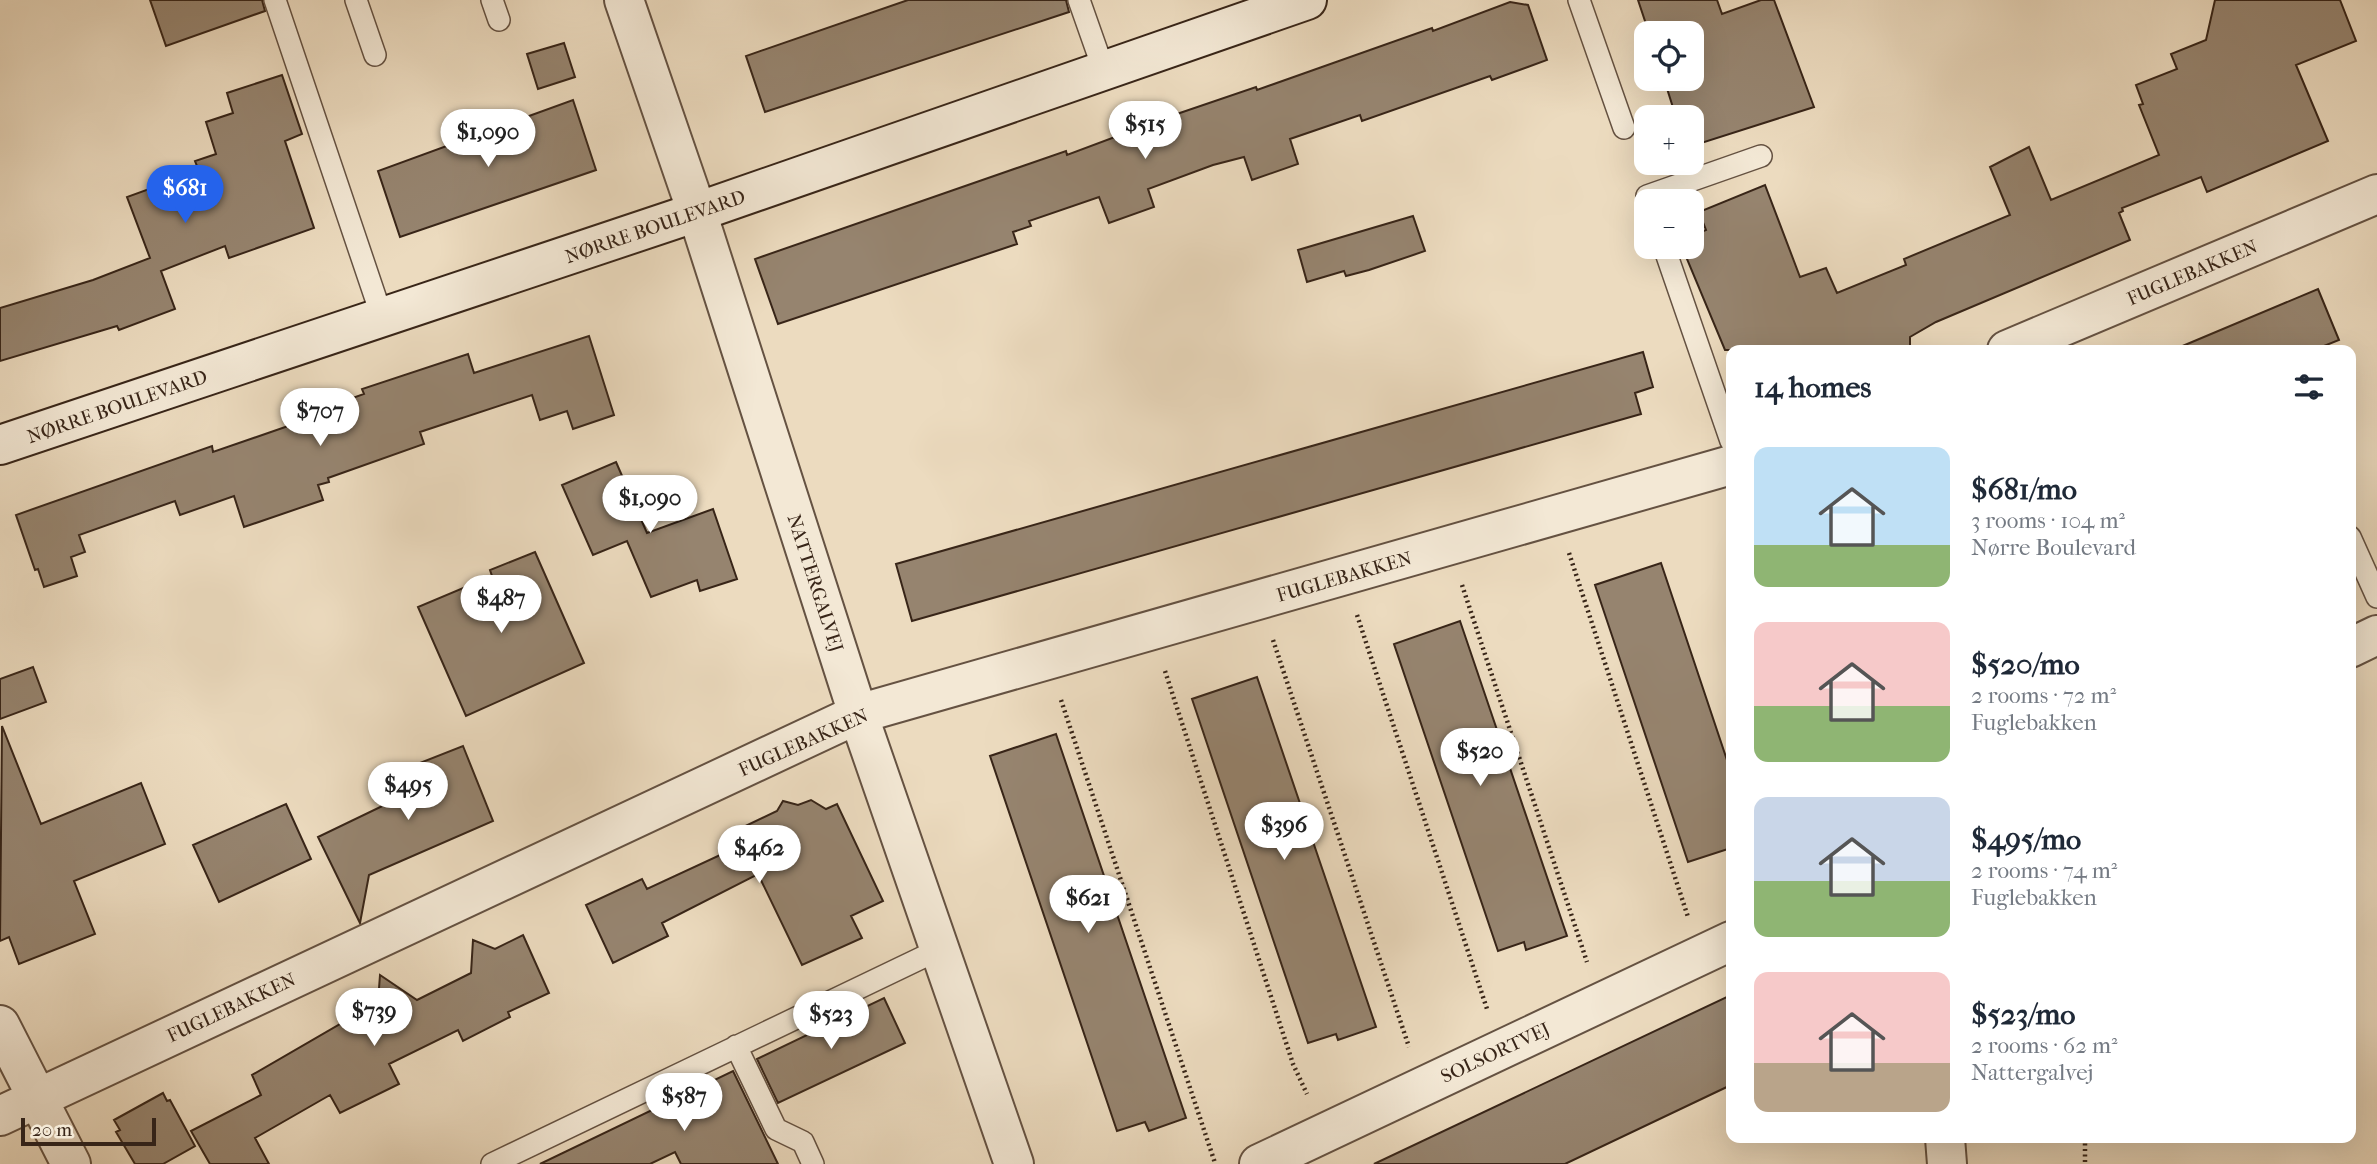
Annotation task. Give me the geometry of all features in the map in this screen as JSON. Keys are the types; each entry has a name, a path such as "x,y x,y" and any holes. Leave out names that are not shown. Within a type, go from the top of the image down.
{"street":[{"name":"NATTERGALVEJ","path":"624,0 698,212 858,714 1014,1164"},
{"name":"NØRRE BOULEVARD","path":"0,445 698,212 1307,0"},
{"name":"FUGLEBAKKEN","path":"2019,345 2377,194"},
{"name":"FUGLEBAKKEN","path":"0,1116 858,714 1726,466"},
{"path":"2356,645 2377,635"},
{"name":"SOLSORTVEJ","path":"1259,1164 1715,948"},
{"path":"0,1025 71,1164"},
{"path":"1945,1143 1947,1164"}],"lane":[{"path":"275,0 382,317"},
{"path":"356,0 375,55"},
{"path":"1079,0 1104,71"},
{"path":"1578,0 1624,128"},
{"path":"1667,189 1761,156"},
{"path":"1668,259 1726,426"},
{"path":"2356,550 2377,597"},
{"path":"492,1164 940,949"},
{"path":"736,1046 776,1129 803,1142 813,1164"}],"path":[{"path":"1557,515 1715,948"},
{"path":"1449,546 1600,1003"},
{"path":"1344,576 1501,1050"},
{"path":"1259,600 1423,1087"},
{"path":"1152,630 1293,1064 1326,1132"},
{"path":"1047,660 1215,1164"},
{"path":"2085,1143 2085,1164"}],"building":[{"path":"150,0 262,0 265,11 166,46"},
{"path":"908,0 1066,0 1069,12 765,112 746,56"},
{"path":"1638,0 1717,0 1722,14 1761,0 1774,0 1814,107 1704,142 1704,105 1672,105 1668,91 1704,91 1704,21 1645,21"},
{"path":"2215,0 2340,0 2356,41 2296,65 2328,141 2207,192 2201,177 2122,208 2123,211 2119,213 2130,240 1936,322 1910,337 1910,345 1726,345 1725,350 1687,259 1704,259 1704,210 1765,185 1800,277 1826,268 1837,293 1906,265 1904,259 2010,215 1990,167 2029,147 2051,200 2159,155 2139,105 2143,104 2136,85 2177,69 2171,54 2206,40"},
{"path":"1510,2 1528,5 1547,60 1492,80 1490,76 1362,121 1360,115 1290,139 1298,164 1252,180 1244,157 1213,165 1148,189 1154,207 1109,223 1099,197 1029,221 1031,226 1013,232 1017,244 778,324 755,259 1066,151 1067,155 1256,87 1257,90 1432,28 1433,31"},
{"path":"564,43 575,77 538,89 527,54"},
{"path":"282,75 302,134 285,141 314,228 229,258 225,246 161,271 175,309 119,330 117,326 0,361 0,308 93,280 150,258 127,197 199,171 195,161 216,154 206,122 233,113 227,93"},
{"path":"573,100 596,170 400,237 378,171"},
{"path":"1413,216 1425,251 1369,270 1346,276 1344,271 1307,282 1298,250"},
{"path":"2318,289 2339,340 2326,345 2185,345"},
{"path":"589,336 614,415 573,429 567,411 540,420 532,395 420,432 424,444 328,478 329,482 318,485 323,500 244,527 234,496 180,515 175,501 79,535 85,552 71,557 77,576 44,587 38,569 35,570 16,515 212,446 213,452 346,406 344,401 364,394 362,389 468,354 474,373"},
{"path":"1643,352 1653,387 1635,393 1641,414 912,621 896,564"},
{"path":"616,462 647,533 713,509 737,579 700,591 697,580 651,597 627,541 593,555 562,485"},
{"path":"535,552 584,663 466,716 418,607 492,576 490,570"},
{"path":"1661,563 1726,757 1726,850 1688,862 1595,585"},
{"path":"1460,621 1567,936 1526,950 1524,942 1498,951 1394,644"},
{"path":"33,667 46,702 0,719 0,679"},
{"path":"1257,677 1376,1027 1338,1040 1336,1034 1308,1043 1192,699"},
{"path":"2,726 41,824 141,783 165,844 74,881 95,934 19,964 9,937 0,941"},
{"path":"1056,734 1186,1118 1149,1131 1145,1122 1117,1131 990,756"},
{"path":"463,746 493,821 369,875 360,923 318,837 397,799 387,776"},
{"path":"811,800 826,809 837,804 883,901 851,916 862,938 802,965 758,874 662,923 668,936 613,963 586,905 642,879 647,889 744,844 737,830 777,811 783,801 798,805"},
{"path":"286,804 311,859 219,902 193,845"},
{"path":"523,935 549,993 508,1012 510,1017 463,1041 458,1030 389,1064 399,1084 340,1113 330,1095 255,1138 269,1164 210,1164 191,1131 261,1095 252,1075 378,1002 380,975 417,1000 471,973 473,940 495,949"},
{"path":"1726,997 1726,1087 1565,1164 1374,1164"},
{"path":"884,998 905,1043 778,1103 757,1059"},
{"path":"733,1071 778,1164 681,1164 675,1152 650,1164 540,1164"},
{"path":"163,1093 167,1101 170,1100 195,1146 163,1164 135,1164 116,1132 120,1130 114,1120"}]}
